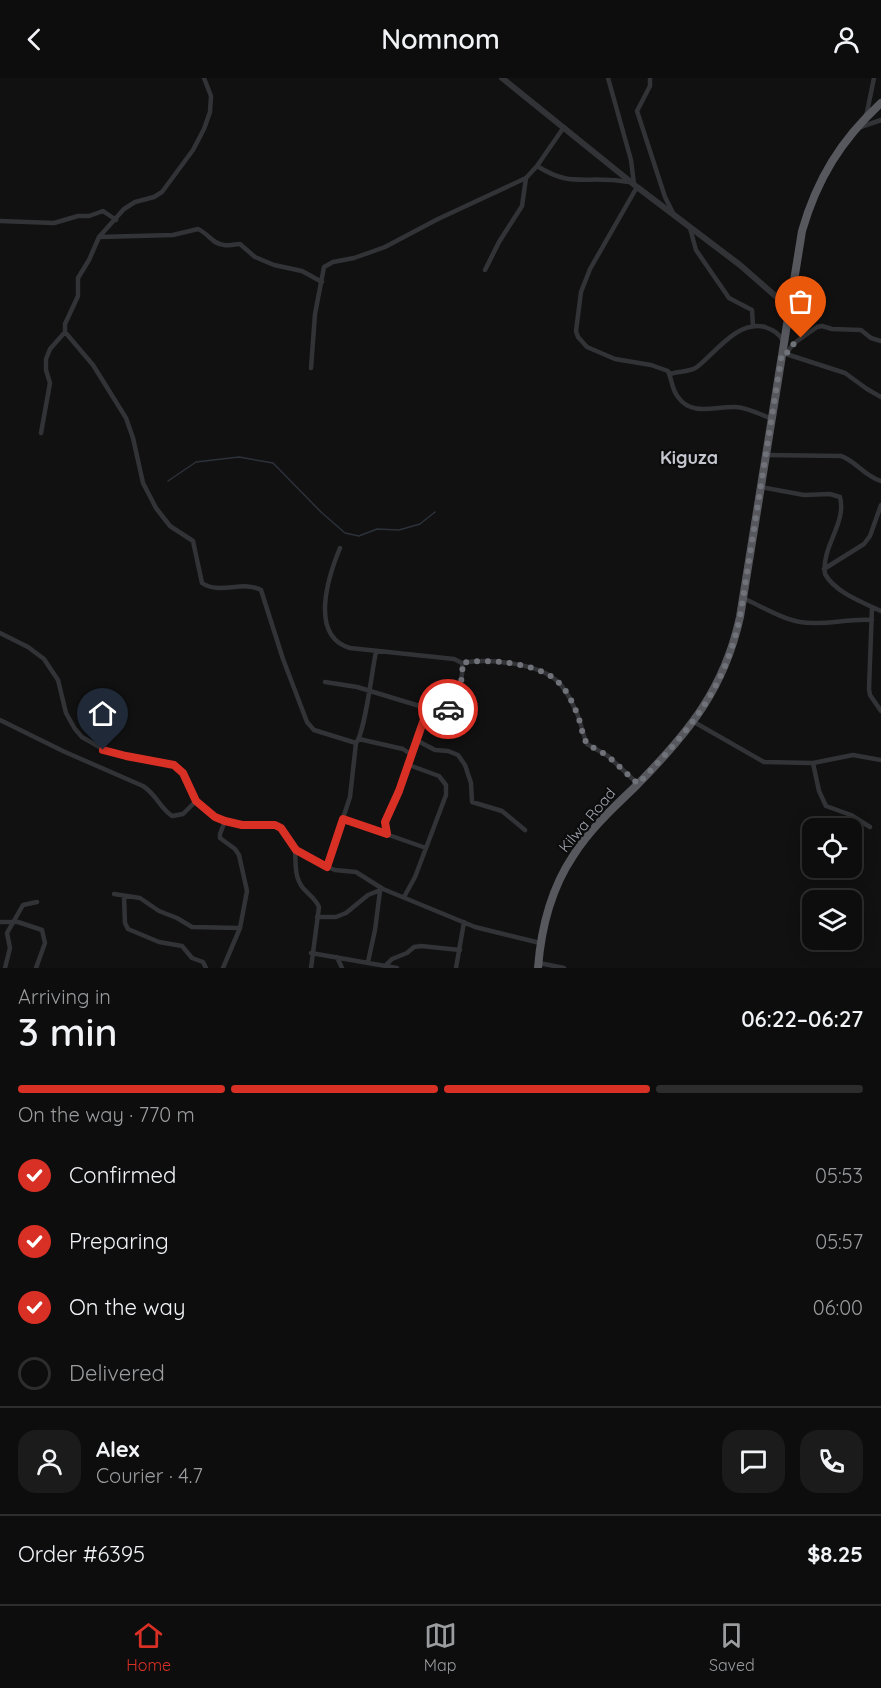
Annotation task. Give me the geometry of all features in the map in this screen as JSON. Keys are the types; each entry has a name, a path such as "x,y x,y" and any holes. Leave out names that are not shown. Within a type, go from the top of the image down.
{"highway":[{"name":"Kilwa Road","path":"538,966 540,943 553,896 573,855 601,821 694,722 710,697 731,653 743,598 784,353 783,341 788,307 806,217 823,175 835,155 855,129 881,103"}],"street":[{"path":"204,78 211,96 210,112 188,160 162,192 154,197 135,202 124,209 99,237 78,278 78,296 65,324 65,332 98,372 126,418 144,483 156,508 170,526 193,541 202,583 210,587 250,586 261,590 283,659 310,727 326,734 403,749 412,755"},
{"path":"502,78 740,265 788,307"},
{"path":"608,78 631,160 634,184 590,269 581,292 576,331 578,337 587,347 615,359 665,370 670,374 676,396 693,409 736,407 772,419"},
{"path":"650,78 650,86 638,111 664,196 673,213"},
{"path":"866,117 874,78"},
{"path":"855,129 881,120"},
{"path":"311,368 315,314 324,267 385,247 438,219 526,178 564,127"},
{"path":"537,166 571,180 610,180 634,184"},
{"path":"485,270 499,242 522,206 526,178"},
{"path":"0,221 54,224 103,211 116,220"},
{"path":"690,228 696,250 729,298 753,310 753,327"},
{"path":"99,237 173,235 198,229 214,242 224,245 240,244 255,257 302,271 322,282"},
{"path":"881,341 871,338 861,330 832,329 822,326 793,344 784,353 845,373 881,396"},
{"path":"670,374 693,369 739,332 753,327 771,329 778,333 783,341"},
{"path":"42,432 50,382 46,370 46,359 50,349 65,332"},
{"path":"766,455 841,456 868,476 881,481"},
{"path":"761,487 804,495 830,494 840,497 841,509 835,534 827,551 824,569 834,586 881,610"},
{"path":"824,569 864,544 870,537 881,505"},
{"path":"340,548 330,577 326,615 327,628 332,638 342,646 376,652 454,658 462,663 477,660 495,661 529,668 551,676 564,689 577,712 587,744 608,756 638,784"},
{"path":"743,598 784,618 800,622 872,620"},
{"path":"872,607 869,689 870,695 881,711"},
{"path":"0,633 28,646 44,659 58,680 64,710 82,737 103,750 174,765 183,773 196,801 209,812 225,821 248,826 275,825 281,828 296,850 327,867 356,872 381,890 490,932 540,943"},
{"path":"327,867 352,792 358,741 376,652"},
{"path":"387,834 385,822 409,765 423,722 436,711 450,708 453,704 463,669 462,663"},
{"path":"325,682 357,687 436,711"},
{"path":"0,720 152,791 164,809 172,816 183,814 196,801"},
{"path":"694,722 764,762 813,763 853,755 881,760"},
{"path":"418,741 435,750 458,755 465,765 471,783 472,802 502,811 525,830"},
{"path":"813,763 819,791 826,806 851,815 870,827"},
{"path":"404,897 415,877 446,795 446,785 439,777 409,765"},
{"path":"343,819 426,848"},
{"path":"223,968 240,927 248,891 239,855 235,849 220,838 225,821"},
{"path":"296,850 297,877 300,885 319,907 310,968"},
{"path":"318,917 346,914 361,900 381,890"},
{"path":"368,962 381,890"},
{"path":"114,894 140,898 159,911 192,927 240,927"},
{"path":"124,896 125,923 128,929 159,942 182,946 192,958 203,962 206,968"},
{"path":"5,968 10,948 6,936 13,921 23,904 37,902"},
{"path":"0,922 13,921 42,930 45,944 36,968"},
{"path":"456,968 464,922"},
{"path":"385,966 391,960 407,954 414,947 460,950"},
{"path":"311,952 398,968"},
{"path":"337,957 342,968"},
{"path":"538,966 564,968"}],"waterway":[{"path":"168,481 196,462 239,457 273,463 345,533 359,536 377,529 399,530 420,524 435,512"}],"way so far":[{"path":"448,709 453,704 459,686 462,663 477,660 495,661 529,668 551,676 564,689 577,712 587,744 592,749 608,756 638,784 677,742 705,707 731,653 740,617 782,353 787,353 789,348 801,338"}],"district":[{"name":"Kiguza","path":"689,457"}],"route":[{"path":"103,750 174,765 183,773 196,801 215,817 248,826 275,825 281,828 296,850 327,867 343,819 387,834 385,822 418,741 423,722 434,712 448,709"}]}
